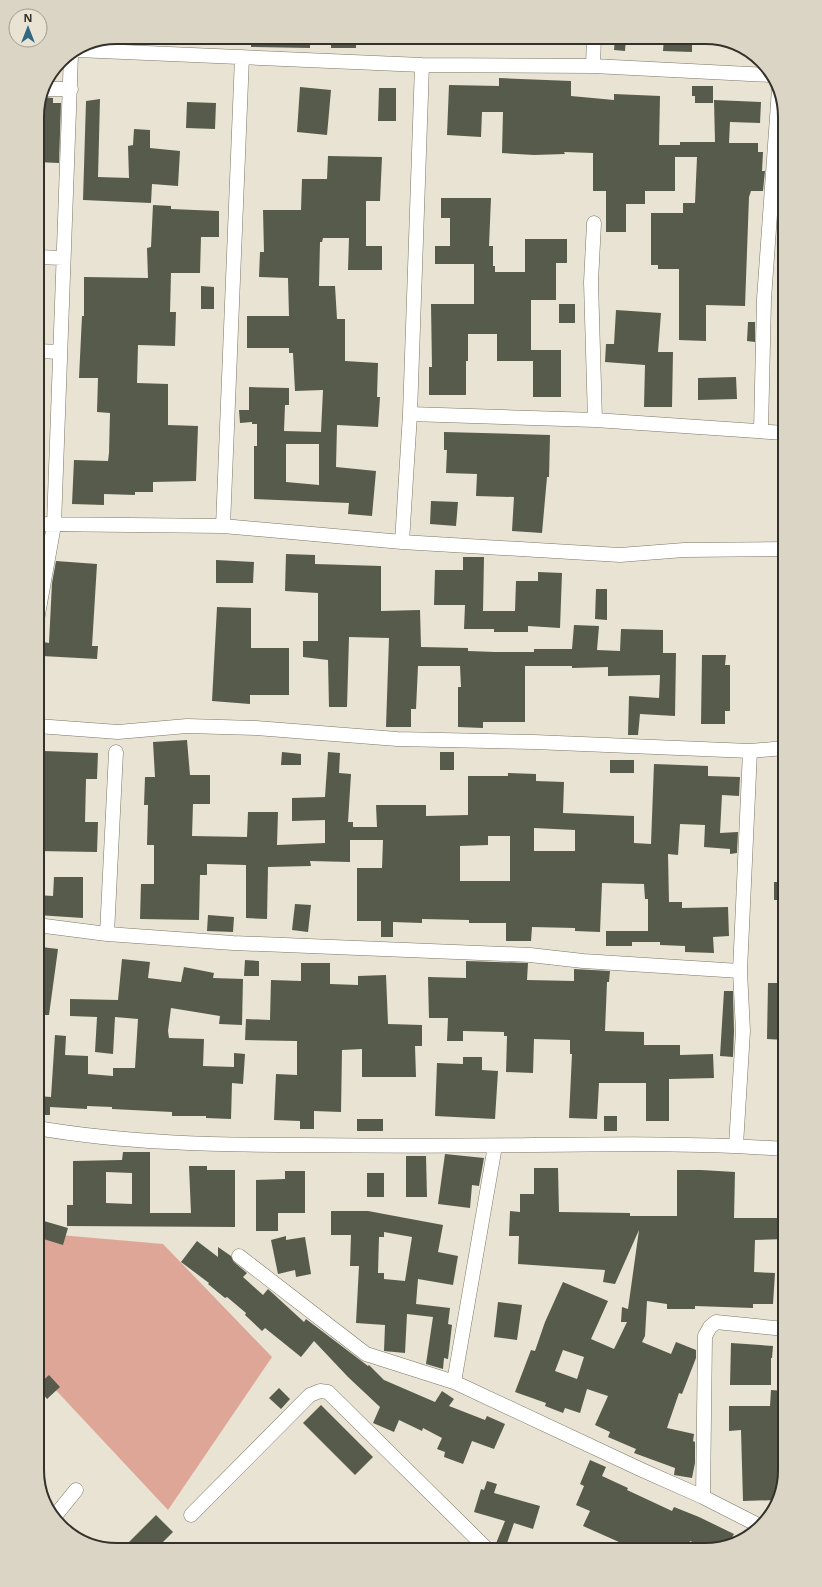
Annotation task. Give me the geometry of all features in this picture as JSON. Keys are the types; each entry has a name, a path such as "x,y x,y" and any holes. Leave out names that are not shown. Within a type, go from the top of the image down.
{"street":[{"path":"593,66 594,44"},
{"path":"88,51 422,65 593,66 764,75"},
{"path":"224,526 242,57"},
{"path":"44,581 54,525 71,60"},
{"path":"402,542 410,414 422,65"},
{"path":"50,89 71,88"},
{"path":"761,430 764,299 777,112"},
{"path":"594,223 591,282 595,420"},
{"path":"44,257 63,258"},
{"path":"44,351 60,352"},
{"path":"410,414 595,420 778,431"},
{"path":"44,524 224,526 402,542 620,555 684,550 778,549"},
{"path":"44,727 118,732 187,726 249,728 397,739 534,742 750,751 778,749"},
{"path":"736,1145 743,1031 740,971 750,751"},
{"path":"107,934 116,752"},
{"path":"44,926 107,934 241,943 530,955 740,971"},
{"path":"44,1129 139,1140 242,1145 495,1146 662,1144 736,1145 778,1148"},
{"path":"454,1382 495,1146"},
{"path":"239,1256 366,1354 454,1382 628,1464 703,1496 755,1523"},
{"path":"703,1496 705,1336 710,1327 716,1322 778,1328"},
{"path":"192,1514 310,1395 320,1392 328,1392 481,1543"},
{"path":"58,1512 76,1490"}],"shaded area":[{"path":"44,1234 163,1244 272,1357 168,1510 44,1377"}],"building":[{"path":"251,44 310,44 310,48 251,47"},
{"path":"331,44 356,44 356,48 331,48"},
{"path":"614,44 626,44 625,51 614,50"},
{"path":"664,44 692,44 692,52 663,51"},
{"path":"499,78 571,81 571,96 614,100 614,94 660,96 659,145 680,145 680,142 715,142 714,100 761,102 760,123 730,122 729,143 758,143 758,152 763,152 762,171 765,171 763,191 751,191 749,197 745,306 706,305 706,341 679,340 679,269 658,269 658,265 651,265 651,213 683,213 683,203 695,203 697,157 675,157 675,191 645,191 645,204 626,204 626,232 606,232 606,191 593,191 593,153 564,152 565,154 534,155 502,153 503,112 482,112 481,137 447,135 449,85 499,86"},
{"path":"692,86 713,86 713,103 695,103 695,96 692,96"},
{"path":"300,87 331,90 327,135 297,132"},
{"path":"379,88 396,88 396,121 378,121"},
{"path":"47,98 53,98 53,103 61,103 59,163 44,162 44,113"},
{"path":"100,99 98,177 129,178 128,146 133,145 134,129 150,130 150,148 180,151 178,186 152,184 151,203 83,200 86,101"},
{"path":"187,102 216,103 215,129 186,128"},
{"path":"328,156 382,157 380,201 366,201 366,246 382,246 382,270 348,270 349,238 323,238 322,242 320,242 319,286 335,286 337,319 345,319 345,361 378,363 377,397 380,397 378,427 337,425 336,467 376,471 372,516 348,514 349,503 254,499 254,446 257,446 257,424 252,424 252,422 240,423 239,410 249,410 249,387 289,388 289,405 285,405 284,431 321,432 323,390 295,391 293,353 289,353 289,348 247,348 247,316 289,316 288,278 259,277 260,252 264,252 263,210 301,210 302,179 327,179","holes":["286,444 319,444 319,485 286,482"]},
{"path":"441,198 491,198 489,246 493,246 493,266 495,266 495,272 525,272 525,239 567,239 567,263 556,263 556,300 531,300 531,350 561,350 561,397 533,397 533,361 497,361 497,334 468,334 466,395 429,395 429,367 432,367 431,304 474,304 474,264 435,264 435,246 450,246 450,218 441,218"},
{"path":"153,205 171,206 171,209 219,211 219,237 201,237 200,273 171,273 170,312 176,312 175,346 138,345 137,383 168,384 168,425 198,426 196,481 153,482 153,492 135,492 135,495 104,494 104,505 72,504 74,460 108,461 109,453 110,413 97,412 98,378 79,378 82,316 84,316 84,277 148,278 147,248 151,247"},
{"path":"201,286 214,287 214,309 201,309"},
{"path":"559,304 575,304 575,323 559,323"},
{"path":"616,310 661,313 658,352 673,352 672,407 644,407 645,365 605,362 606,344 614,344"},
{"path":"748,322 755,322 755,342 747,341"},
{"path":"736,377 737,399 698,400 698,378"},
{"path":"444,432 550,435 549,477 547,477 542,533 512,531 514,497 476,496 477,474 446,473 447,450 444,450"},
{"path":"431,501 458,502 456,526 430,524"},
{"path":"286,554 315,555 315,564 381,566 381,611 420,610 421,647 468,648 468,651 495,652 534,652 534,649 572,649 574,625 599,626 597,650 620,651 621,629 663,630 663,653 676,653 675,716 640,714 638,735 628,735 629,696 659,698 660,675 608,676 608,667 572,668 572,666 525,666 525,722 483,722 483,728 458,727 458,687 461,687 460,666 418,666 416,709 411,709 411,727 386,727 389,638 349,637 347,707 329,707 328,660 303,657 303,641 318,641 318,593 285,591"},
{"path":"463,557 484,557 483,611 515,611 516,581 538,581 538,572 562,573 560,628 528,626 528,632 494,632 494,629 464,629 465,605 434,605 435,570 463,570"},
{"path":"216,560 254,562 253,583 216,583"},
{"path":"56,561 97,564 92,646 98,646 97,659 44,656 44,642 49,643 52,583"},
{"path":"596,589 607,589 607,620 595,619"},
{"path":"217,607 251,608 251,648 289,648 289,695 250,695 250,704 212,701"},
{"path":"702,655 726,655 725,665 730,665 730,711 725,711 725,724 701,724"},
{"path":"187,740 190,775 210,775 210,804 193,804 192,836 247,837 248,812 278,812 277,845 325,843 325,820 292,821 292,798 325,797 328,752 340,753 339,773 351,774 348,822 353,822 353,827 377,827 376,805 426,805 426,816 468,815 468,776 508,776 508,773 536,774 536,781 564,782 563,813 634,816 634,843 651,844 654,764 708,766 708,776 740,777 739,796 722,795 720,833 738,832 737,853 730,854 730,849 704,847 705,825 680,824 678,855 668,854 669,902 682,902 682,908 728,907 729,936 713,937 714,953 685,952 685,946 660,945 660,942 632,942 632,946 606,946 606,931 648,931 648,899 645,899 644,884 602,883 600,932 575,931 575,928 532,927 531,941 506,941 506,923 469,923 469,920 422,919 422,923 393,922 393,937 381,937 381,921 357,921 357,868 382,868 383,840 350,840 350,862 310,861 311,866 268,867 267,919 246,918 246,865 207,864 207,875 200,875 199,920 140,919 141,884 154,884 154,845 147,845 148,805 144,805 145,777 155,777 153,742","holes":["534,828 575,830 575,851 534,851","488,836 510,836 510,881 460,881 460,846 488,845"]},
{"path":"44,751 98,753 97,779 86,779 85,822 98,822 97,852 44,851"},
{"path":"282,752 301,754 301,765 281,765"},
{"path":"440,752 454,752 454,770 440,770"},
{"path":"610,760 634,760 634,773 610,773"},
{"path":"54,877 83,877 83,918 44,915 44,895 53,896"},
{"path":"774,882 778,882 778,900 774,900"},
{"path":"295,904 311,905 308,932 292,930"},
{"path":"208,915 234,917 233,932 207,931"},
{"path":"44,947 58,949 49,1015 44,1015"},
{"path":"122,959 150,962 148,978 181,982 184,967 214,973 213,978 243,979 242,1025 219,1024 220,1016 171,1008 168,1031 169,1038 204,1039 203,1066 234,1067 234,1053 245,1054 243,1084 232,1083 231,1119 206,1118 206,1116 172,1116 172,1112 112,1109 112,1107 87,1106 87,1109 50,1107 50,1115 44,1115 44,1096 51,1097 55,1035 66,1036 65,1055 88,1056 88,1074 113,1076 113,1068 135,1068 138,1019 115,1017 113,1054 95,1052 97,1017 70,1016 70,999 118,1000"},
{"path":"245,960 259,961 259,976 244,976"},
{"path":"466,961 528,963 527,980 574,981 574,969 610,971 609,982 607,982 605,1031 644,1032 644,1045 680,1045 680,1055 713,1054 714,1078 669,1079 669,1121 646,1121 646,1083 599,1083 597,1119 569,1118 572,1054 570,1054 570,1040 534,1039 533,1073 506,1072 507,1036 504,1036 504,1032 463,1031 463,1041 447,1041 448,1018 429,1018 428,977 466,978"},
{"path":"301,963 330,963 330,984 358,985 358,976 386,975 388,1024 422,1025 422,1046 415,1046 416,1077 362,1077 362,1049 342,1050 341,1112 314,1111 314,1129 300,1129 300,1121 274,1120 276,1074 297,1075 297,1041 245,1040 246,1019 270,1020 271,980 301,981"},
{"path":"768,983 778,983 778,1040 767,1039"},
{"path":"724,991 733,991 733,1057 720,1056"},
{"path":"463,1057 482,1057 482,1070 498,1071 495,1119 435,1116 437,1063 463,1064"},
{"path":"604,1116 617,1116 617,1131 604,1131"},
{"path":"357,1119 383,1119 383,1131 357,1131"},
{"path":"123,1152 150,1152 150,1213 191,1213 189,1166 207,1166 207,1170 235,1170 235,1227 67,1226 67,1205 73,1205 73,1161 122,1160","holes":["106,1172 132,1173 132,1204 106,1203"]},
{"path":"445,1154 484,1158 479,1186 472,1185 470,1208 438,1204"},
{"path":"406,1156 426,1156 427,1197 406,1197"},
{"path":"534,1168 558,1168 559,1212 630,1213 630,1216 677,1216 677,1170 735,1172 734,1218 778,1218 778,1239 755,1240 754,1272 775,1273 773,1304 753,1304 753,1308 695,1306 695,1309 667,1309 667,1304 647,1301 645,1336 642,1342 671,1354 676,1342 696,1350 696,1358 682,1394 679,1393 667,1428 694,1434 693,1441 695,1442 695,1463 692,1478 674,1475 675,1468 634,1453 636,1449 608,1437 610,1432 595,1425 608,1396 587,1389 580,1413 565,1408 563,1413 545,1406 546,1403 515,1392 531,1350 535,1351 545,1322 563,1282 608,1301 591,1339 614,1349 627,1322 621,1322 622,1307 628,1309 639,1230 615,1284 603,1282 605,1270 518,1264 519,1236 509,1236 510,1211 520,1212 520,1194 534,1194","holes":["563,1350 584,1357 577,1379 555,1371"]},
{"path":"285,1171 305,1171 305,1213 278,1213 278,1231 256,1231 256,1180 285,1179"},
{"path":"367,1173 384,1173 384,1197 367,1197"},
{"path":"331,1211 368,1211 443,1225 438,1252 458,1256 453,1285 418,1279 416,1304 450,1308 448,1324 452,1325 448,1359 444,1358 443,1369 426,1364 433,1317 407,1314 405,1353 384,1351 385,1325 356,1323 359,1266 350,1266 351,1235 331,1235","holes":["384,1232 412,1237 405,1281 384,1279 384,1273 378,1273 379,1237 384,1237"]},
{"path":"44,1221 68,1228 63,1245 44,1239"},
{"path":"286,1236 286,1240 305,1237 311,1274 296,1277 295,1270 278,1274 271,1240"},
{"path":"197,1241 218,1257 218,1247 231,1256 234,1262 247,1273 243,1277 263,1295 268,1289 304,1322 306,1319 368,1366 369,1365 384,1380 435,1402 442,1391 454,1399 449,1406 485,1420 487,1416 505,1424 494,1449 472,1441 463,1464 444,1457 445,1452 437,1449 442,1438 423,1428 422,1431 399,1420 394,1432 373,1423 380,1407 348,1377 314,1341 301,1357 265,1328 262,1331 245,1315 246,1313 181,1262"},
{"path":"498,1302 522,1305 517,1340 494,1337"},
{"path":"731,1343 773,1346 771,1358 771,1385 730,1385"},
{"path":"49,1375 60,1387 47,1399 44,1395 44,1380"},
{"path":"279,1388 290,1399 281,1409 269,1398"},
{"path":"771,1390 778,1390 778,1470 774,1493 771,1500 743,1501 741,1430 729,1431 729,1406 770,1406"},
{"path":"321,1405 373,1457 355,1475 303,1423"},
{"path":"590,1460 606,1467 602,1476 628,1488 627,1490 672,1511 674,1507 699,1517 734,1534 732,1537 719,1542 694,1543 690,1541 689,1543 621,1543 583,1526 590,1511 576,1505 584,1486 580,1484"},
{"path":"487,1481 497,1484 494,1493 540,1506 533,1529 514,1523 507,1543 496,1543 505,1521 474,1512 481,1489 484,1490"},
{"path":"156,1515 173,1532 162,1543 128,1543"}]}
